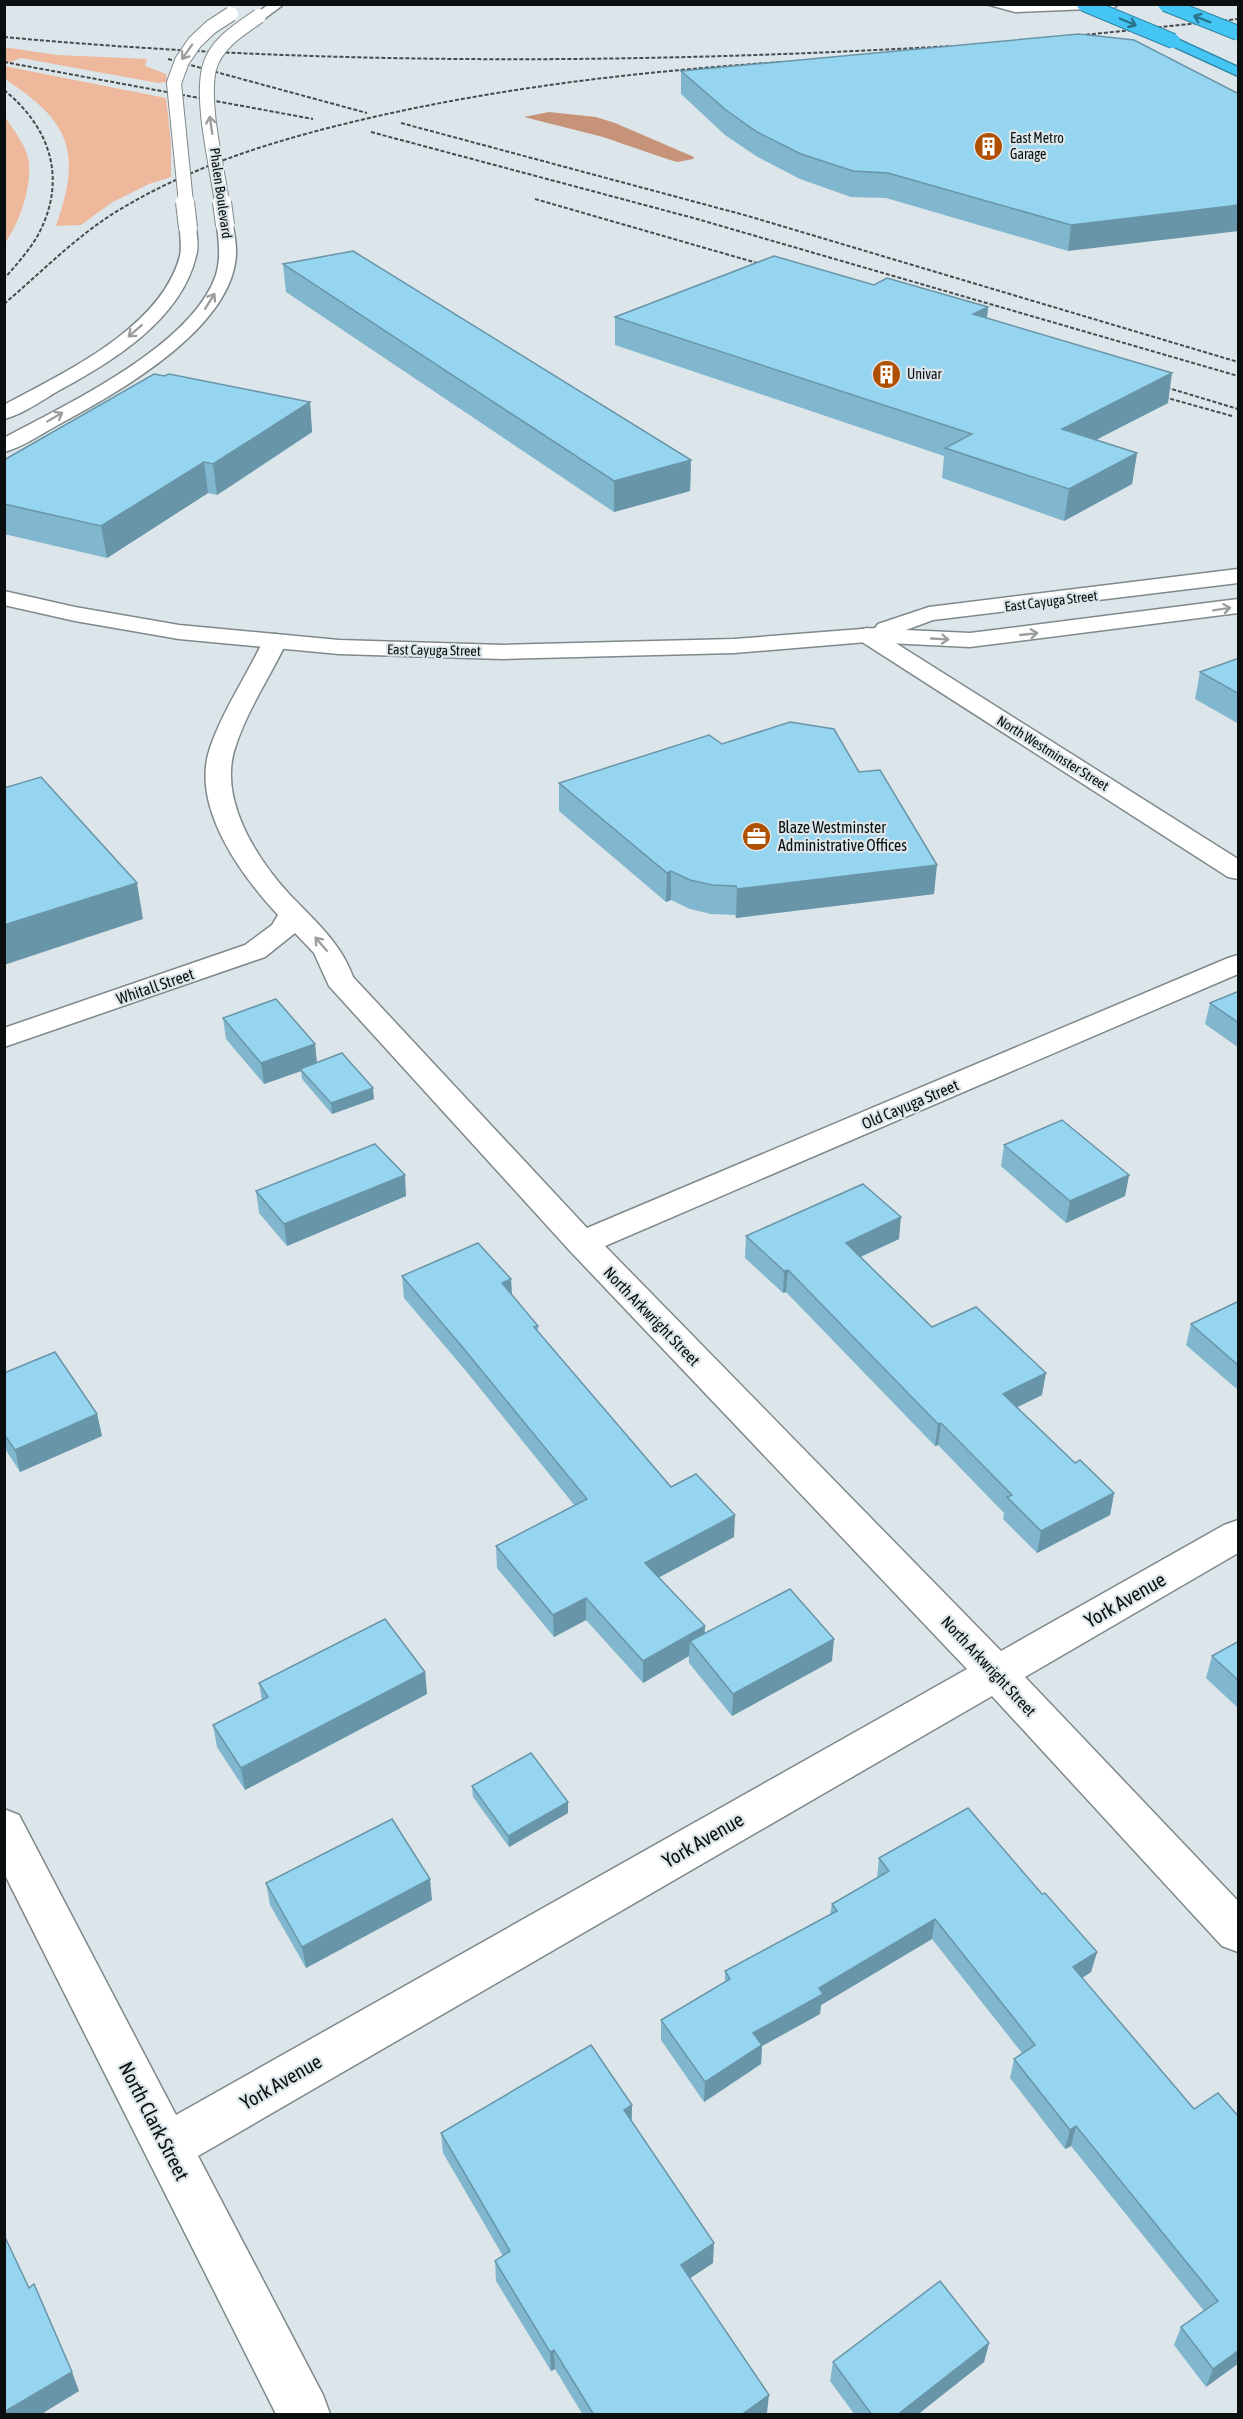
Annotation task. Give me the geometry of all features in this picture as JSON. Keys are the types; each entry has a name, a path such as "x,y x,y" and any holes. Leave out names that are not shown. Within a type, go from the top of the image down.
{"highway":[{"path":"1084,4 1173,41 1239,72"},
{"path":"1165,4 1239,33"}],"main road":[{"name":"Phalen Boulevard","path":"4,446 125,377 153,358 202,315 222,282 229,252 207,99 210,68 215,56 231,35 278,4"},
{"path":"992,4 1015,8 1113,4"},
{"path":"4,413 92,364 133,334 159,310 176,285 188,256 188,228 174,83 178,68 193,43 214,24 238,11"},
{"name":"East Cayuga Street","path":"867,635 929,614 1239,576"},
{"name":"East Cayuga Street","path":"4,598 75,614 179,632 339,647 540,652 734,646 867,635 970,640 1239,606"},
{"name":"North Westminster Street","path":"867,635 1239,871"},
{"name":"North Arkwright Street","path":"275,641 261,673 239,709 222,750 220,788 228,823 242,853 265,885 325,948 332,959 339,980 582,1244 997,1674 1239,1932"},
{"name":"Whitall Street","path":"4,1038 255,951 283,930 292,915"},
{"name":"Old Cayuga Street","path":"582,1244 1239,964"},
{"name":"York Avenue","path":"167,2147 1239,1535"},
{"name":"North Clark Street","path":"4,1828 304,2415"}],"shaded area":[{"path":"4,49 57,55 147,59 145,66 166,74 167,82 158,83 21,58 5,64"},
{"path":"4,66 166,98 171,143 171,177 149,184 111,203 81,225 56,226 68,177 69,158 65,140 44,109 5,79"},
{"path":"549,112 596,117 694,157 677,162 603,137 524,117"},
{"path":"5,117 26,151 29,173 23,205 5,243"}],"building":[{"name":"East Metro Garage","path":"1079,34 1134,40 1239,94 1239,205 1071,225 888,173 853,171 801,154 757,132 726,110 681,71"},
{"path":"353,251 691,460 614,481 283,264"},
{"name":"Univar","path":"774,256 874,285 887,278 988,307 973,314 1172,373 1062,429 1137,453 1069,489 945,448 972,434 615,317"},
{"path":"154,374 164,376 169,374 310,402 213,464 204,462 101,526 4,504 4,460"},
{"path":"1239,658 1239,694 1200,672"},
{"path":"790,722 834,729 859,772 880,770 937,865 737,889 736,886 712,885 690,880 671,871 667,873 559,783 709,735 722,744"},
{"path":"41,777 137,883 4,925 4,788"},
{"path":"1239,991 1239,1023 1210,1003"},
{"path":"276,999 315,1044 261,1063 223,1018"},
{"path":"342,1053 373,1088 331,1103 300,1069"},
{"path":"1062,1120 1129,1175 1070,1201 1004,1145"},
{"path":"375,1144 405,1175 284,1224 256,1191"},
{"path":"863,1184 901,1217 846,1243 932,1327 976,1307 1046,1373 1003,1394 1075,1463 1080,1460 1114,1493 1041,1531 1007,1497 1012,1495 941,1423 938,1424 788,1270 784,1271 746,1236"},
{"path":"478,1243 511,1279 502,1283 538,1326 534,1327 671,1487 696,1474 735,1515 645,1563 705,1626 643,1661 586,1598 553,1615 496,1546 587,1499 402,1276"},
{"path":"1239,1301 1239,1366 1191,1324"},
{"path":"55,1352 97,1414 15,1450 4,1434 4,1373"},
{"path":"790,1589 834,1639 733,1694 690,1641"},
{"path":"385,1619 425,1672 241,1768 213,1725 268,1697 259,1683"},
{"path":"1239,1641 1239,1681 1212,1656"},
{"path":"531,1753 568,1802 508,1836 472,1786"},
{"path":"968,1808 1042,1894 1045,1893 1097,1952 1073,1967 1194,2109 1218,2093 1239,2117 1239,2350 1213,2369 1181,2327 1218,2301 1076,2126 1070,2130 1014,2059 1035,2045 935,1919 819,1988 823,1994 753,2033 762,2045 705,2082 661,2020 730,1979 725,1971 837,1911 832,1904 889,1871 879,1858"},
{"path":"392,1819 430,1879 302,1947 266,1883"},
{"path":"591,2045 632,2105 624,2110 714,2243 681,2265 769,2395 741,2415 594,2415 554,2350 550,2352 495,2261 510,2251 441,2133"},
{"path":"4,2235 29,2288 34,2284 72,2372 4,2412"},
{"path":"940,2281 989,2343 897,2415 872,2415 833,2362"}],"railway":[{"path":"1074,36 1238,19"},
{"path":"4,37 241,53 478,59 715,56 952,46"},
{"path":"168,59 367,113"},
{"path":"4,62 313,119"},
{"path":"4,304 77,240 124,207 184,176 280,141 428,105 528,88 629,75 782,62"},
{"path":"4,90 33,120 43,137 50,155 53,174 52,194 38,235 4,279"},
{"path":"401,123 748,216 1238,362"},
{"path":"371,132 697,219 1238,376"},
{"path":"535,199 771,267"},
{"path":"1155,384 1238,409"},
{"path":"1153,394 1232,416"}],"place":[{"name":"East Metro Garage","path":"989,146"},
{"name":"Univar","path":"886,374"},
{"name":"Blaze Westminster Administrative Offices","path":"757,836"}]}
